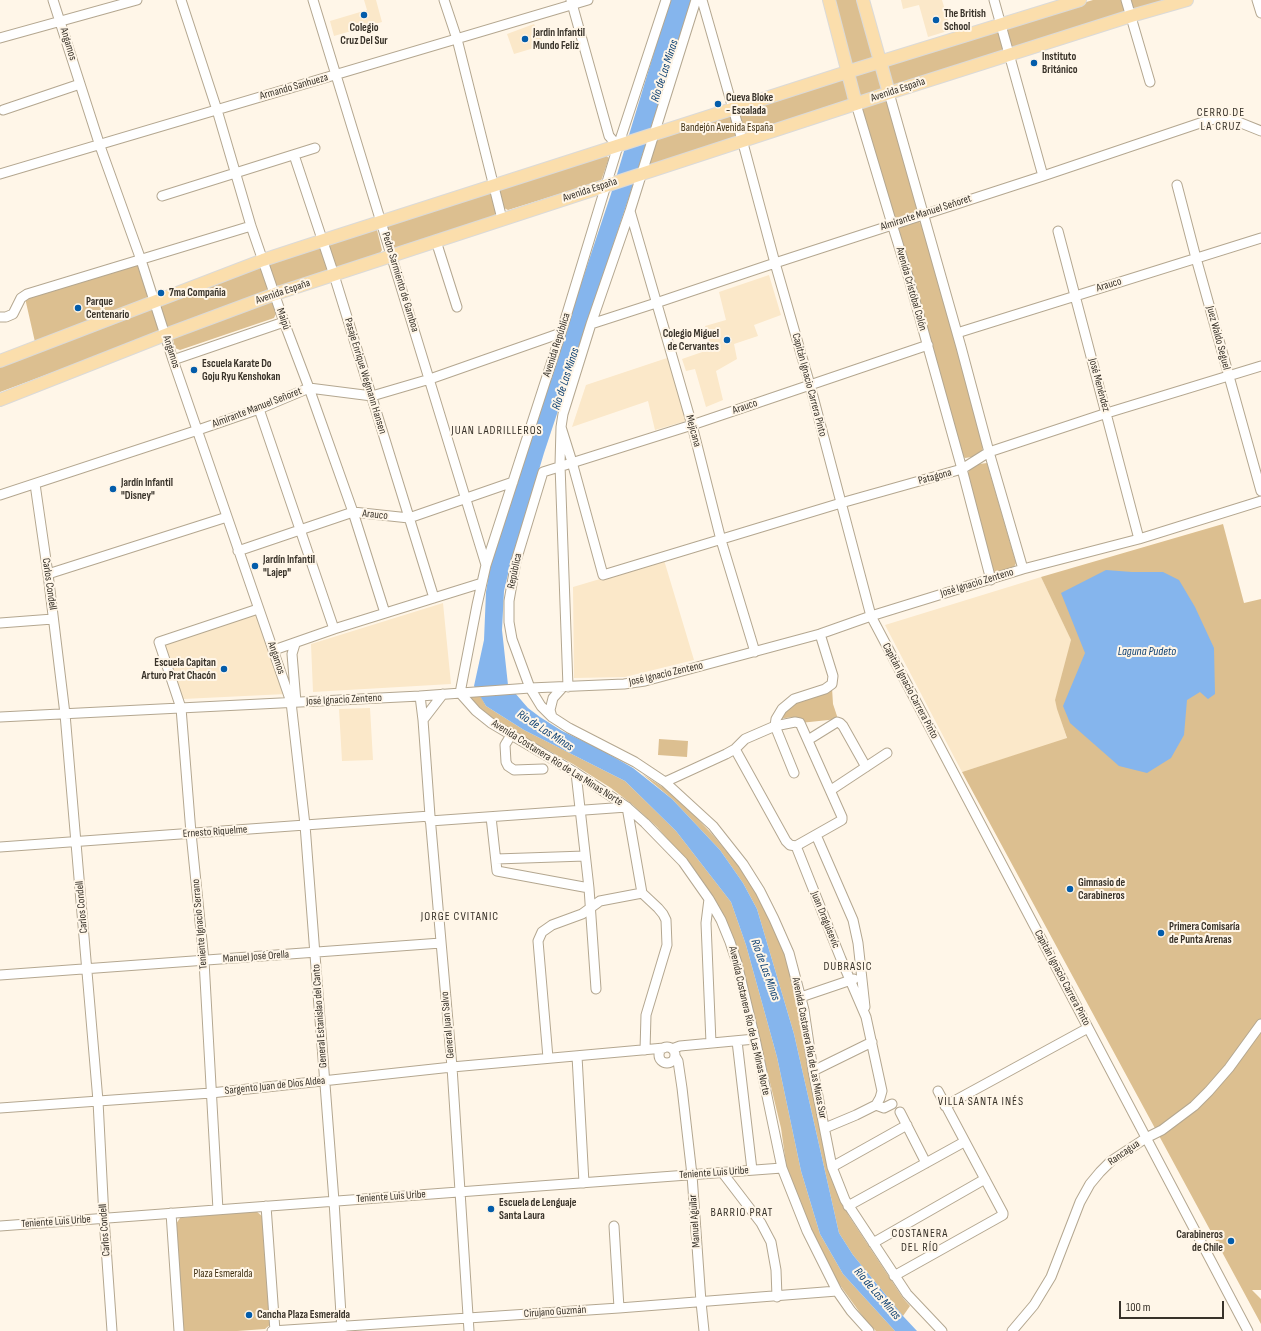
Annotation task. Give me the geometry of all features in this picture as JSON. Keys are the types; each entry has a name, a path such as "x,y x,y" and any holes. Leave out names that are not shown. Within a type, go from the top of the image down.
{"main road":[{"name":"Avenida Cristóbal Colón","path":"829,0 856,104"},
{"path":"863,0 889,93"},
{"path":"0,361 263,260 734,108 1080,0"},
{"name":"Avenida España","path":"0,400 165,335 275,294 889,93 1131,16 1187,0"}],"street":[{"name":"Angamos","path":"53,0 100,146 141,260 173,360 238,551 258,609 294,702"},
{"path":"0,38 136,0"},
{"name":"Maipú","path":"181,0 217,110 263,260 352,512 385,613"},
{"name":"Pedro Sarmiento de Gamboa","path":"313,0 486,565"},
{"path":"444,0 457,39 502,219"},
{"name":"Armando Sanhueza","path":"0,174 100,146 457,39 572,2 588,0"},
{"name":"Avenida República","path":"464,693 486,565 609,184 666,0"},
{"path":"552,717 550,710 553,698 566,687 560,466 561,427 591,324 630,211 639,174 696,0"},
{"name":"Capitán Ignacio Carrera Pinto","path":"702,0 734,108 775,263 810,385 870,616 1248,1331"},
{"path":"994,0 1043,176"},
{"path":"1126,0 1150,82"},
{"path":"1257,0 1261,13"},
{"path":"572,2 609,136 621,145"},
{"path":"3,110 80,84"},
{"path":"889,93 1023,569"},
{"name":"Avenida Cristóbal Colón","path":"856,104 909,279 991,580"},
{"name":"Almirante Manuel Señoret","path":"591,324 1209,120 1222,118 1236,121 1261,132"},
{"path":"162,196 315,148"},
{"name":"Pasaje Enrique Wegmann Hansen","path":"294,155 334,275 434,598"},
{"name":"Juez Waldo Seguel","path":"1177,185 1261,491"},
{"name":"Mejicana","path":"630,211 692,425 721,540 755,652"},
{"path":"0,317 13,314 21,298 27,294 252,226"},
{"name":"José Menéndez","path":"1058,231 1139,539"},
{"name":"Arauco","path":"957,333 1261,238"},
{"path":"436,241 457,307"},
{"path":"173,360 284,322"},
{"name":"Almirante Manuel Señoret","path":"0,495 198,430 258,409 309,388 372,396 430,379 561,333"},
{"name":"Arauco","path":"560,466 692,425 928,346"},
{"name":"Patagona","path":"572,462 604,575 841,503 962,470 989,452 1107,413 1261,366"},
{"path":"258,409 334,629"},
{"path":"561,427 572,462"},
{"name":"República","path":"526,689 512,639 509,622 509,601 516,561 543,472 560,466"},
{"name":"Arauco","path":"238,551 352,512 408,518 513,482"},
{"name":"Carlos Condell","path":"35,484 48,574 65,714 98,1101 112,1331"},
{"name":"José Ignacio Zenteno","path":"0,717 420,696 624,684 645,681 820,634 870,616 1023,569 1139,539 1261,501"},
{"path":"48,574 227,517"},
{"path":"274,650 295,644 334,629 482,583"},
{"name":"Teniente Ignacio Serrano","path":"218,1210 204,960 191,833 181,708 159,642 258,609"},
{"path":"0,623 53,619"},
{"path":"794,772 775,726 776,719 782,709 794,699 825,689 832,684 833,676 820,634"},
{"path":"294,702 292,654 295,644"},
{"name":"Avenida Costanera Río de Las Minas Sur","path":"526,689 552,717 569,728 635,762 665,782 713,826 743,864 760,891 774,918 789,953 804,1010 813,1071 832,1167 848,1206 894,1276 916,1305 942,1331"},
{"name":"Avenida Costanera Río de Las Minas Norte","path":"464,693 476,711 491,723 576,773 627,807 683,862 709,899 721,920 737,963 755,1039 782,1168 807,1231 837,1291 851,1311 869,1331"},
{"path":"423,720 443,694"},
{"name":"General Juan Salvo","path":"420,696 452,1067 469,1331"},
{"name":"General Estanislao del Canto","path":"294,702 325,1081 342,1328"},
{"path":"665,782 726,754 735,749 745,739 775,726 795,722 800,723 831,790 842,816 842,820 796,846"},
{"path":"808,740 837,722 840,723 866,767"},
{"path":"511,735 505,745 506,762 508,766 514,770 543,769"},
{"name":"Juan Draguisevic","path":"735,749 786,841 790,845 796,846 866,1018 882,1091 876,1105"},
{"path":"831,790 887,753"},
{"path":"576,773 591,908 596,989"},
{"path":"627,807 642,893 663,914 666,920 667,945 646,1015 645,1050 663,1061 668,1063 673,1061 671,1051 660,1051 660,1057 663,1061"},
{"name":"Ernesto Riquelme","path":"0,847 305,825 491,817 627,807"},
{"path":"491,817 497,871 589,888"},
{"path":"816,835 853,920 858,943 866,1018"},
{"path":"496,859 585,856"},
{"path":"548,1058 538,941 542,932 552,925 582,914 600,901 642,893"},
{"path":"709,899 706,923 711,1043"},
{"name":"Manuel José Orella","path":"0,975 441,943"},
{"path":"801,997 861,976"},
{"name":"Rancagua","path":"1012,1331 1034,1305 1051,1277 1080,1202 1090,1184 1111,1161 1175,1121 1194,1106 1229,1068 1261,1024"},
{"path":"945,1106 1088,1028"},
{"name":"Sargento Juan de Dios Aldea","path":"0,1108 211,1093 548,1058 645,1050 671,1051 680,1046 755,1039"},
{"path":"737,1041 752,1170"},
{"path":"813,1071 872,1042"},
{"name":"Manuel Aguilar","path":"671,1051 678,1061 682,1088 692,1174 704,1331"},
{"path":"577,1056 584,1183"},
{"name":"Manuel Aguilar","path":"663,1061 674,1074 682,1088"},
{"path":"894,1276 1003,1215 938,1091"},
{"path":"825,1128 876,1105 884,1108 892,1104"},
{"path":"900,1112 926,1163"},
{"path":"832,1167 907,1126"},
{"path":"848,1206 964,1142"},
{"name":"Teniente Luis Uribe","path":"0,1226 782,1168"},
{"path":"722,1172 761,1223 771,1242 776,1270 777,1296"},
{"path":"873,1243 985,1179"},
{"path":"266,1206 274,1331"},
{"path":"171,1213 179,1331"},
{"path":"614,1226 619,1308"},
{"name":"Cirujano Guzmán","path":"274,1331 342,1328 837,1291"}],"shaded area":[{"name":"Colegio Cruz Del Sur","path":"364,0 376,0 382,22 334,36 330,21 367,10"},
{"name":"The British School","path":"901,0 942,0 951,30 928,37 919,5 903,9"},
{"name":"Jardin Infantil Mundo Feliz","path":"534,24 544,45 514,54 507,34"},
{"name":"Colegio Miguel de Cervantes","path":"769,275 781,315 754,325 758,336 734,344 737,359 716,371 723,400 706,407 695,369 686,371 682,359 711,349 705,326 726,320 719,292"},
{"name":"Colegio Miguel de Cervantes","path":"670,357 686,421 655,430 648,401 572,427 586,385"},
{"path":"664,560 694,660 625,677 574,678 573,587"},
{"path":"1041,577 1075,648 1055,700 1067,739 962,772 885,625"},
{"path":"443,603 451,684 313,692 311,644"},
{"name":"Escuela Capitan Arturo Prat Chacón","path":"256,612 286,694 183,699 162,643"},
{"path":"370,708 373,760 342,761 339,709"}],"green space":[{"path":"834,0 862,0 878,59 852,67"},
{"name":"Bandejón Avenida España","path":"1093,0 1177,0 647,168 657,137 1003,27"},
{"path":"887,100 917,207 914,213 898,218 893,216 862,107"},
{"path":"604,154 609,158 601,181 508,210 504,208 499,190 502,185"},
{"path":"487,190 492,194 497,211 494,216 395,248 391,246 385,228 387,222"},
{"path":"918,221 923,225 983,446 982,451 972,457 965,458 960,454 897,231 899,227"},
{"path":"373,227 377,230 382,250 380,253 280,286 275,285 268,265 271,261"},
{"name":"Parque Centenario","path":"138,263 150,301 35,342 25,298"},
{"path":"262,265 270,289 161,332 0,392 0,365"},
{"path":"268,299 272,302 276,314 274,318 180,350 175,348 173,339 176,333"},
{"path":"987,463 1016,563 1014,567 996,573 990,570 966,477 970,469 979,464"},
{"path":"1223,524 1244,603 1261,599 1261,1290 1252,1290 1261,1299 1261,1324 962,772 1067,738 1055,700 1071,640 1041,577"},
{"path":"832,688 833,704 838,719 800,723 794,717 776,719 782,709"},
{"path":"468,697 481,697 486,706 524,730 625,781 676,831 731,902 746,945 777,1057 801,1171 820,1234 843,1274 895,1331 876,1331 866,1321 834,1277 816,1243 787,1171 781,1128 742,967 712,897 704,883 657,827 633,805 611,788 573,764 486,715"},
{"path":"659,739 688,741 687,757 658,755"},
{"path":"642,774 666,789 713,835 745,874 773,925 786,958 799,1014 830,1174 849,1216 903,1298 910,1306 903,1316 853,1255 839,1233 794,1034 757,909 743,883 720,850 672,799"},
{"name":"Plaza Esmeralda","path":"256,1211 263,1217 272,1323 265,1329 237,1331 184,1331 182,1329 176,1224 180,1218"}],"water":[{"name":"Río de Las Minas","path":"670,0 691,0 631,191 544,453 508,574 504,591 502,630 508,685 528,708 540,717 562,731 598,748 633,768 672,799 720,850 743,883 757,909 794,1034 839,1233 853,1255 917,1331 895,1331 843,1274 820,1234 801,1171 777,1057 746,945 731,902 676,831 625,781 524,730 486,706 474,686 484,640 486,592 495,551 611,194"},
{"name":"Laguna Pudeto","path":"1106,570 1163,572 1179,580 1195,607 1214,648 1215,694 1208,699 1200,692 1187,700 1184,735 1171,758 1147,773 1119,766 1070,723 1063,706 1085,653 1061,593"}],"place":[{"name":"Colegio Cruz Del Sur","path":"364,15"},
{"name":"The British School","path":"936,20"},
{"name":"Jardin Infantil Mundo Feliz","path":"525,39"},
{"name":"Instituto Británico","path":"1034,63"},
{"name":"Cueva Bloke - Escalada","path":"718,104"},
{"name":"7ma Compañia","path":"161,293"},
{"name":"Parque Centenario","path":"78,308"},
{"name":"Colegio Miguel de Cervantes","path":"727,340"},
{"name":"Escuela Karate Do Goju Ryu Kenshokan","path":"194,370"},
{"name":"Jardín Infantil \"Disney\"","path":"113,489"},
{"name":"Jardín Infantil \"Lajep\"","path":"255,566"},
{"name":"Escuela Capitan Arturo Prat Chacón","path":"224,669"},
{"name":"Gimnasio de Carabineros","path":"1070,889"},
{"name":"Primera Comisaría de Punta Arenas","path":"1161,933"},
{"name":"Escuela de Lenguaje Santa Laura","path":"491,1209"},
{"name":"Carabineros de Chile","path":"1231,1241"},
{"name":"Cancha Plaza Esmeralda","path":"249,1315"}],"district":[{"name":"CERRO DE LA CRUZ","path":"1221,120"},
{"name":"JUAN LADRILLEROS","path":"497,431"},
{"name":"JORGE CVITANIC","path":"460,917"},
{"name":"DUBRASIC","path":"848,967"},
{"name":"VILLA SANTA INÉS","path":"981,1102"},
{"name":"BARRIO PRAT","path":"742,1213"},
{"name":"COSTANERA DEL RÍO","path":"920,1241"}]}
